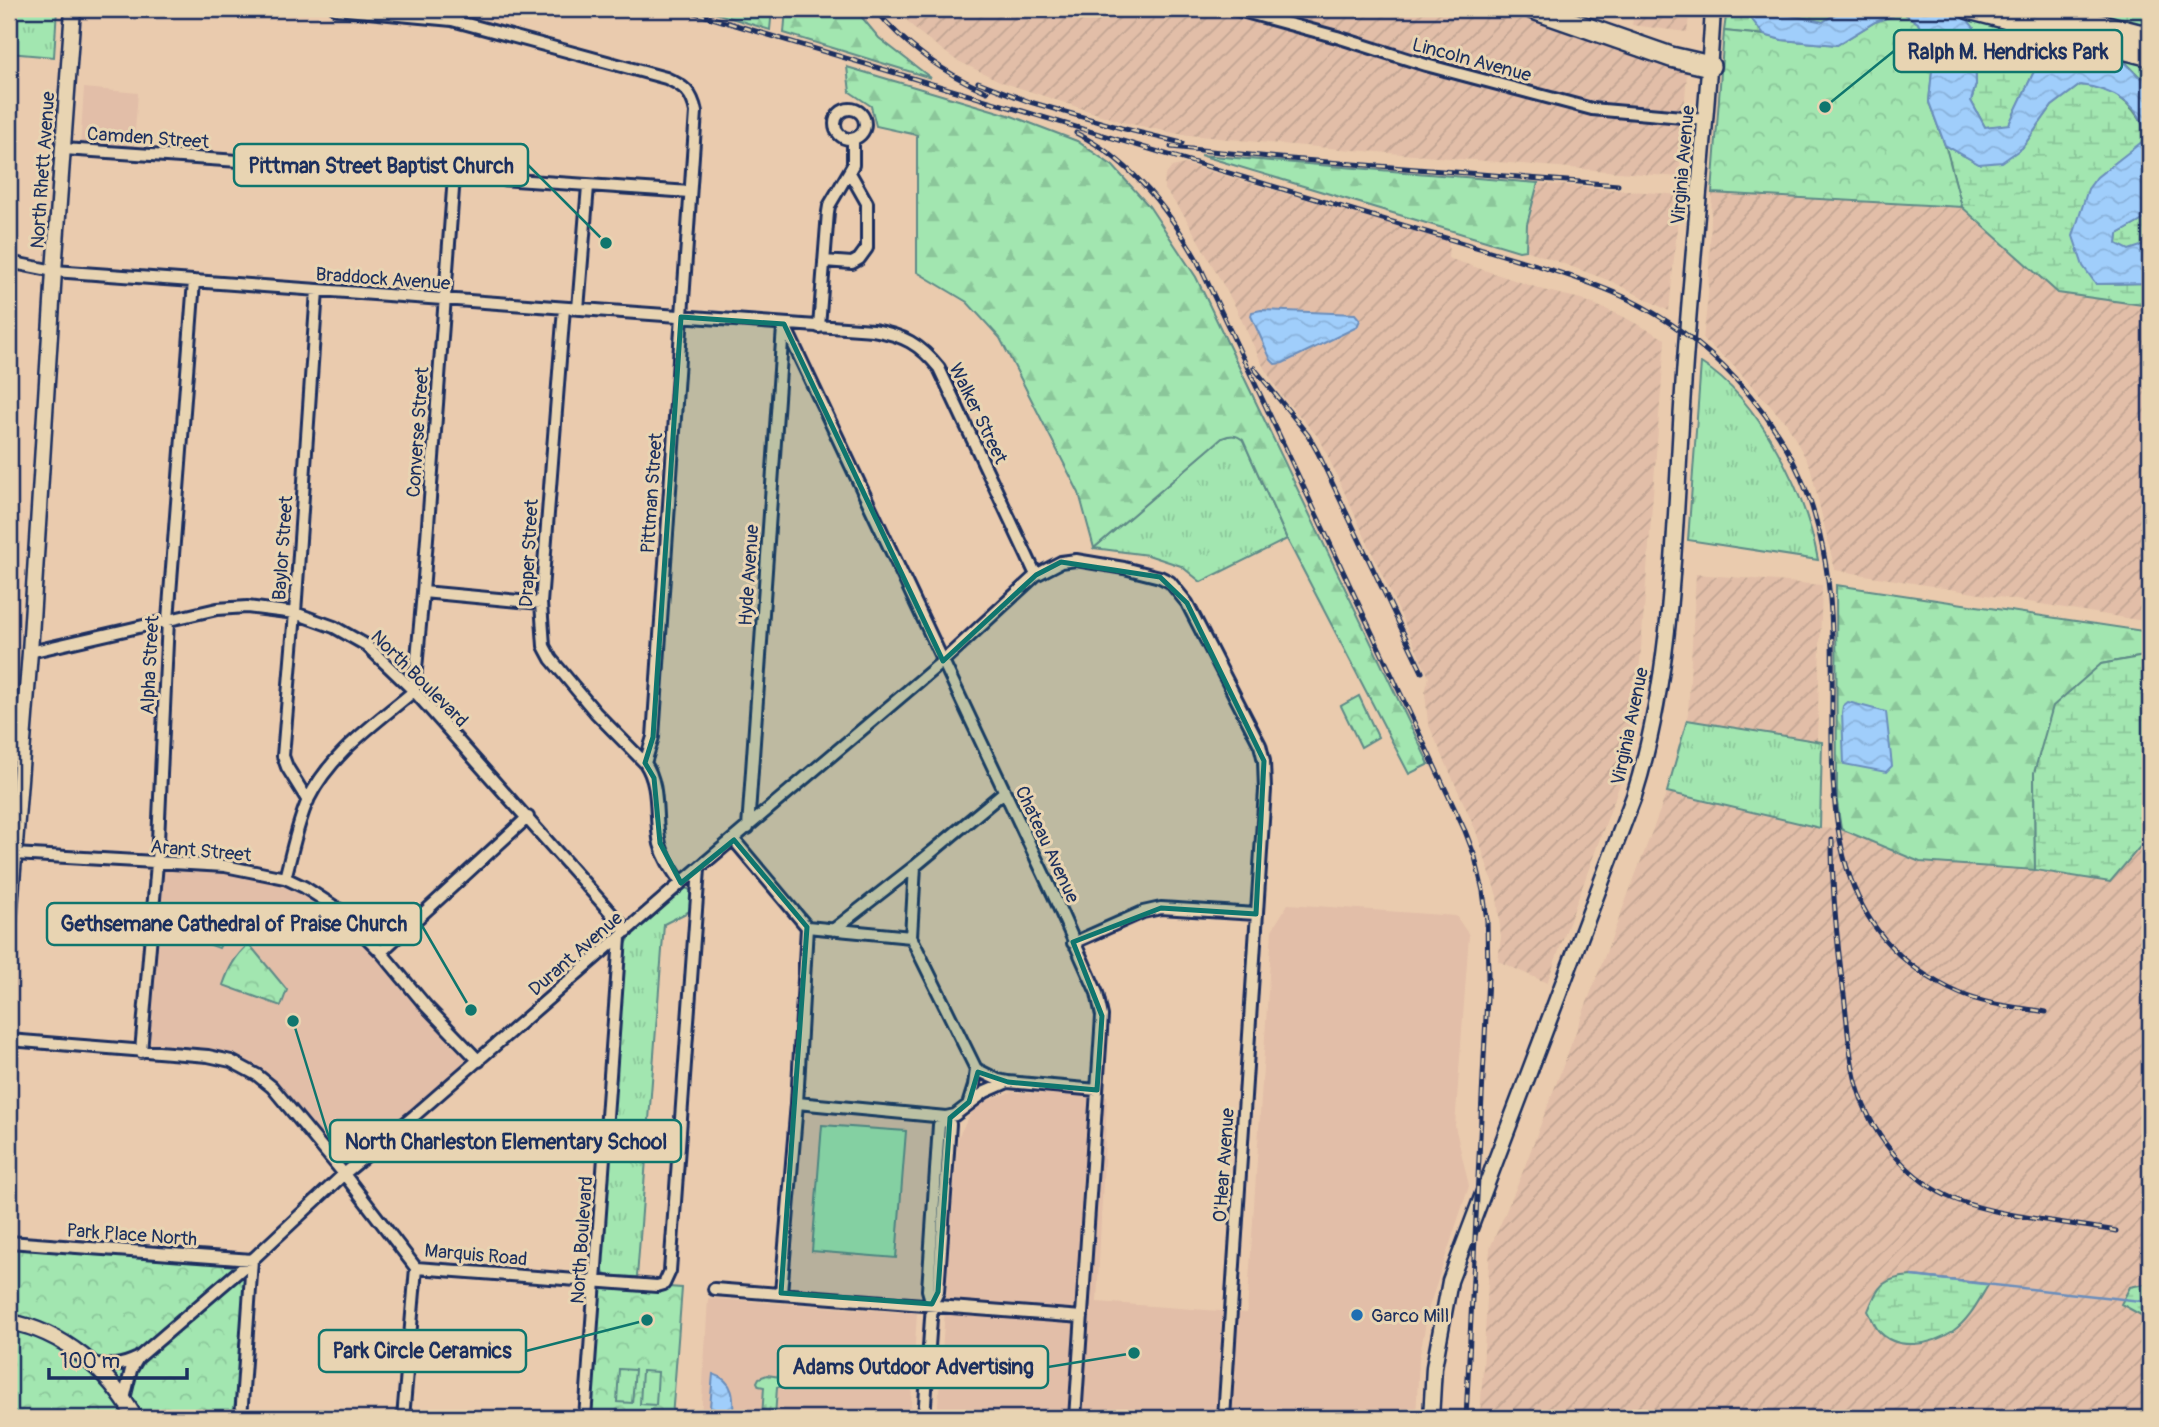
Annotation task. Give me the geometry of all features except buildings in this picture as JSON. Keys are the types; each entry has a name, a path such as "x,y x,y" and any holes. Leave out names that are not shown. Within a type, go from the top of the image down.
{"highway":[{"path":"1533,9 1671,57 1710,66"},
{"path":"1969,9 2150,55"},
{"path":"2040,9 2150,37"}],"main road":[{"name":"North Rhett Avenue","path":"9,921 74,9"},
{"name":"Virginia Avenue","path":"1431,1418 1435,1356 1450,1281 1644,767 1667,634 1686,334 1713,9"},
{"path":"11,1321 56,1339 92,1363 124,1399 135,1418"}],"street":[{"name":"Pittman Street","path":"336,9 452,20 666,78 683,86 693,97 696,112 653,737 645,763"},
{"name":"Lincoln Avenue","path":"1234,9 1426,65 1592,109 1705,119"},
{"path":"819,327 829,206 850,173 855,156 853,139"},
{"name":"Camden Street","path":"64,149 690,192"},
{"path":"824,261 852,262 859,259 867,248 867,203 850,173"},
{"name":"Converse Street","path":"414,691 454,176"},
{"path":"578,309 587,186"},
{"name":"Braddock Avenue","path":"9,262 54,271 756,322"},
{"name":"Alpha Street","path":"141,1052 157,863 168,620 194,281"},
{"name":"Baylor Street","path":"308,801 286,767 283,756 317,290"},
{"name":"Draper Street","path":"564,308 541,603 544,646 551,659 596,713 645,763"},
{"name":"Walker Street","path":"756,322 873,330 900,335 927,352 939,368 1036,575"},
{"name":"Chateau Avenue","path":"783,324 1097,993 1102,1016 1075,1418"},
{"name":"Hyde Avenue","path":"748,828 783,324"},
{"name":"O'Hear Avenue","path":"1036,575 1061,562 1076,560 1124,568 1170,582 1187,603 1260,745 1264,761 1265,790 1224,1418"},
{"name":"Durant Avenue","path":"92,1363 109,1367 124,1365 138,1358 252,1260 344,1174 943,661 1036,575"},
{"path":"423,592 541,603"},
{"name":"North Boulevard","path":"30,652 217,609 247,607 295,613 334,627 366,645 414,691 528,817 624,935 585,1418"},
{"path":"285,878 308,801 324,775 349,746 414,691"},
{"path":"645,763 654,778 660,844 665,858 681,883"},
{"path":"832,930 1004,792"},
{"path":"381,952 528,817"},
{"path":"734,840 807,927 911,937"},
{"name":"Arant Street","path":"14,854 225,866 285,878 338,909 381,952 426,1006 479,1061"},
{"path":"915,866 911,937 976,1069 1008,1082 1097,1090"},
{"name":"Marquis Road","path":"9,1040 208,1056 232,1061 257,1075 272,1087 344,1174 416,1268 657,1286 664,1284 670,1272 699,869"},
{"path":"1073,943 1143,912 1161,908 1256,914"},
{"path":"781,1293 797,1104 807,927"},
{"path":"969,1102 976,1069"},
{"path":"797,1104 946,1117 955,1115 985,1092 1008,1082"},
{"path":"924,1418 932,1304 938,1293 939,1280 950,1124 946,1117"},
{"name":"Park Place North","path":"9,1242 252,1260"},
{"path":"241,1418 252,1260"},
{"path":"403,1418 416,1268"},
{"path":"714,1289 1082,1317"},
{"name":"Durant Avenue","path":"124,1399 131,1370 138,1358"}],"highlighted area":[{"path":"681,317 784,324 943,661 1036,575 1061,562 1160,577 1187,603 1264,761 1256,914 1161,908 1073,942 1102,1016 1097,1090 1008,1082 978,1072 969,1102 950,1118 938,1292 932,1304 781,1293 807,927 734,840 681,883 660,843 654,778 645,763 653,737"}],"shaded area":[{"path":"896,9 1508,9 1687,72 1679,177 1269,143 1179,134 1122,122 1002,82 956,60 917,31"},
{"path":"1635,9 1690,9 1687,32 1632,25"},
{"path":"84,88 138,93 133,154 80,150"},
{"path":"1185,164 1449,241 1448,258 1547,291 1581,299 1620,315 1665,339 1636,712 1624,773 1547,983 1498,961 1501,937 1497,896 1476,831 1428,723 1425,693 1429,677 1320,439 1282,396 1264,368 1234,304 1184,215 1164,188 1165,176 1172,167"},
{"path":"1538,183 1680,195 1669,311 1613,282 1526,250 1527,224"},
{"path":"1712,193 1962,207 2058,293 2150,306 2150,622 1835,570 1810,466 1787,424 1730,362 1703,340 1708,296"},
{"path":"1696,574 1822,585 1817,738 1818,742 1822,742 1820,828 1841,829 1920,862 2024,869 2110,882 2150,835 2150,1283 2130,1287 2150,1319 2150,1418 1480,1418 1490,1248 1520,1179 1667,792 1688,714"},
{"path":"157,863 285,878 338,909 479,1061 344,1174 272,1087 231,1061 141,1052"},
{"path":"1288,904 1456,916 1469,935 1455,1126 1469,1186 1429,1307 1419,1359 1416,1418 937,1418 958,1137 973,1110 1002,1095 1012,1092 1107,1097 1097,1302 1247,1313 1272,930"},
{"path":"797,1103 946,1117 939,1125 932,1304 781,1293"},
{"path":"708,1298 917,1313 910,1418 701,1418"}],"green space":[{"path":"9,9 57,9 54,57 9,53"},
{"path":"702,9 772,9 770,30"},
{"path":"786,9 855,9 879,38 931,78 784,33"},
{"path":"1727,9 1744,9 1764,35 1724,31"},
{"path":"1782,9 1843,9 1823,22 1784,14"},
{"path":"1959,9 2060,9 2058,38 2038,63 2009,125 1985,127 1971,101 1976,84 1974,28"},
{"path":"2084,9 2150,9 2150,80 2139,76 2092,28"},
{"path":"1902,12 1918,23 1933,60 1929,102 1947,151 1962,207 1712,193 1724,31 1837,45 1875,22"},
{"path":"847,67 1009,115 1077,141 1113,166 1149,206 1196,277 1429,764 1409,774 1287,539 1240,438 1222,438 1094,548 1079,493 1000,338 967,302 917,272 917,135 876,126 871,106 850,92"},
{"path":"2080,85 2102,89 2119,97 2134,111 2146,130 2143,142 2100,175 2091,186 2084,212 2096,284 2150,283 2150,306 2058,293 1962,207 1945,145 1979,164 2022,148 2052,106"},
{"path":"1200,155 1538,183 1527,224 1526,250 1519,251"},
{"path":"2150,216 2150,243 2129,251 2117,244 2118,234"},
{"path":"1701,363 1722,379 1742,400 1777,450 1803,506 1818,560 1688,540"},
{"path":"1231,435 1243,440 1287,539 1201,582 1181,566 1148,555 1094,548 1222,438"},
{"path":"1836,585 2150,632 2150,655 2101,664 2034,773 2035,870 1920,862 1841,829 1837,802"},
{"path":"2150,655 2150,835 2110,882 2035,870 2034,773 2053,706 2101,664"},
{"path":"1359,696 1378,737 1361,747 1341,706"},
{"path":"1687,720 1822,742 1820,828 1667,792"},
{"path":"686,888 692,891 693,904 690,911 664,924 637,1277 608,1276 602,1268 626,944 630,937"},
{"path":"206,911 232,922 219,948 197,940"},
{"path":"249,944 287,990 281,1006 223,985 233,963"},
{"path":"822,1125 906,1131 896,1258 812,1251"},
{"path":"9,1242 252,1260 233,1418 9,1418"},
{"path":"1912,1276 1989,1284 1969,1316 1953,1331 1925,1343 1904,1344 1886,1337 1877,1328 1868,1311 1883,1284"},
{"path":"595,1282 682,1288 672,1418 585,1418"},
{"path":"2150,1283 2150,1320 2121,1304 2130,1287"},
{"path":"619,1369 635,1370 632,1403 617,1402"},
{"path":"642,1371 658,1372 656,1405 640,1404"},
{"path":"767,1375 780,1377 785,1383 783,1387 777,1387 775,1418 762,1418 764,1387 757,1382 759,1378"}],"water":[{"path":"1744,9 1782,9 1784,14 1823,22 1843,9 1959,9 1974,28 1976,84 1971,101 1985,127 2009,124 2038,63 2058,38 2060,9 2084,9 2092,28 2138,76 2150,80 2150,216 2118,234 2117,244 2129,250 2150,243 2150,283 2096,284 2083,266 2073,236 2088,189 2097,177 2143,141 2140,118 2125,101 2103,90 2080,85 2052,106 2022,148 2002,162 1979,164 1945,145 1929,102 1933,60 1918,23 1902,12 1875,22 1837,45 1782,40 1764,35"},
{"path":"1261,310 1355,314 1360,320 1357,327 1283,363 1275,364 1251,316 1252,312"},
{"path":"1848,702 1886,712 1892,766 1886,772 1844,764 1842,712 1843,706"},
{"path":"713,1374 726,1381 732,1391 733,1418 709,1418"}],"waterway":[{"path":"1912,1276 2150,1302"}],"railway":[{"path":"682,9 1536,265 1626,298 1685,334 1736,379 1758,405 1794,463 1814,512 1826,564 1830,600 1834,790 1840,839 1853,886 1876,928 1910,964 1969,997 2046,1012"},
{"path":"875,9 899,35 926,57 987,92"},
{"path":"978,82 1030,102 1182,143"},
{"path":"1076,133 1114,157 1146,187 1197,260 1475,857 1487,921 1488,977 1466,1418"},
{"path":"1171,147 1618,185"},
{"path":"1254,368 1308,435 1318,453 1422,672"},
{"path":"1832,840 1835,918 1851,1058 1860,1095 1885,1142 1909,1170 1954,1199 2012,1215 2116,1231"}],"place":[{"name":"Ralph M. Hendricks Park","path":"1825,107"},
{"name":"Pittman Street Baptist Church","path":"606,243"},
{"name":"Gethsemane Cathedral of Praise Church","path":"471,1010"},
{"name":"North Charleston Elementary School","path":"293,1021"},
{"name":"Garco Mill","path":"1357,1315"},
{"name":"Park Circle Ceramics","path":"647,1320"},
{"name":"Adams Outdoor Advertising","path":"1134,1353"}]}
